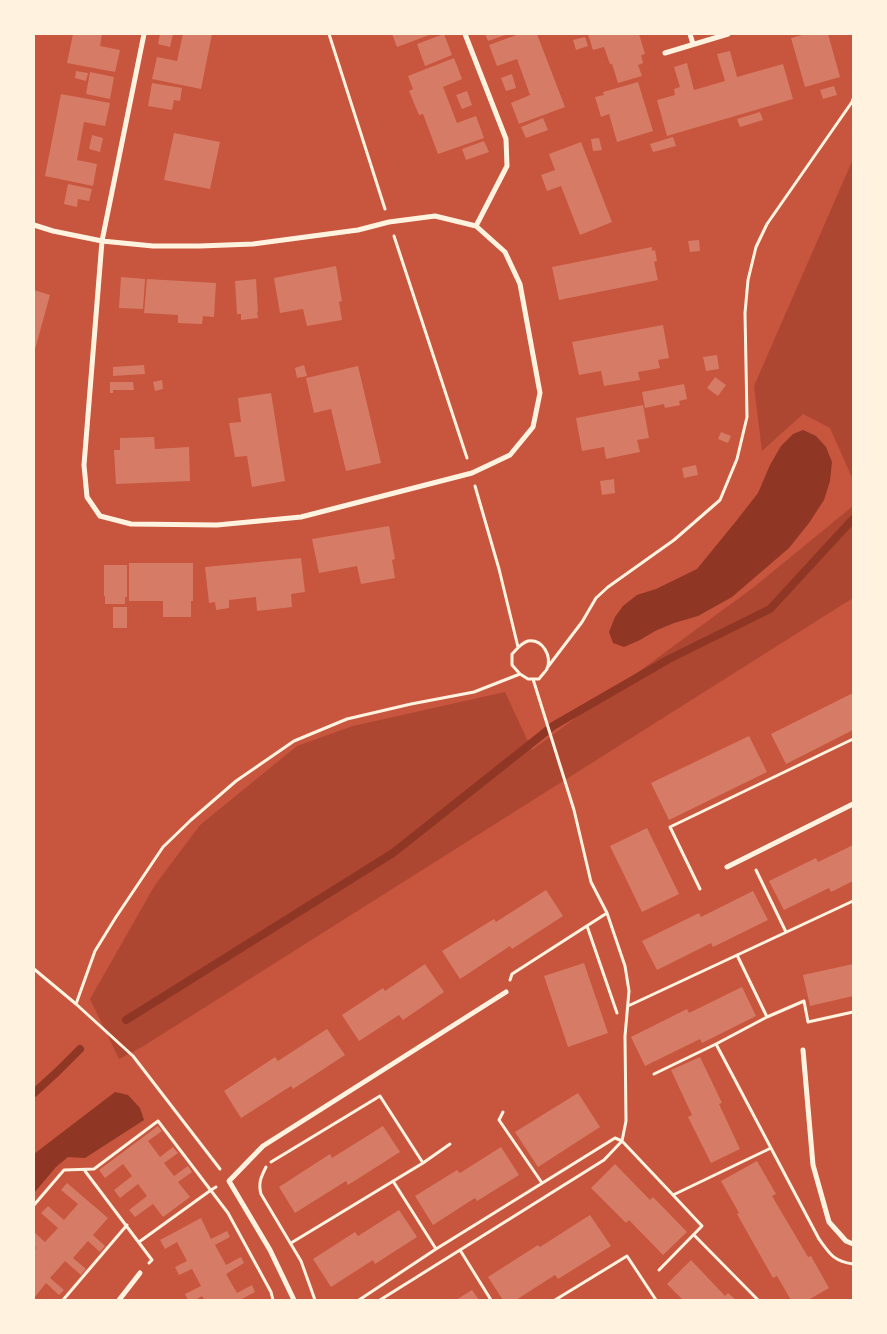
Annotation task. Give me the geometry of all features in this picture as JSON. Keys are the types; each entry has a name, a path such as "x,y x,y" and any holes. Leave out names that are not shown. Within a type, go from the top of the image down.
{"street":[{"path":"34,225 102,241 162,246 253,244 358,230 389,222 435,216 476,226 505,252 520,284 540,393 532,427 510,455 472,473 301,517 207,525 131,524 100,516 87,497 84,465 102,241 144,34"},
{"path":"465,34 506,139 507,166 476,226"},
{"path":"690,34 693,44"},
{"path":"665,52 728,34"},
{"path":"727,867 853,804"},
{"path":"294,1300 270,1250 229,1181 263,1146 506,992"},
{"path":"803,1050 813,1165 829,1222 846,1242 853,1244"},
{"path":"119,1300 140,1273"}],"path":[{"path":"330,34 389,222 472,473 499,569 518,647"},
{"path":"547,669 548,658 545,648 536,642 526,641 512,654 512,666 520,674 528,679 539,679 547,669 582,622 596,598 608,587 674,540 720,500 737,459 747,417 745,313 748,280 756,247 767,224 853,99"},
{"path":"76,1004 95,951 163,847 236,781 294,741 347,719 410,704 474,692 520,674"},
{"path":"380,1300 604,1160 622,1141 626,1121 625,1036 629,992 625,966 607,913 591,882 574,810 533,679"},
{"path":"700,889 670,827 759,786 853,739"},
{"path":"818,756 820,760"},
{"path":"700,812 703,819"},
{"path":"750,857 786,932"},
{"path":"628,1007 853,901"},
{"path":"506,992 512,974 607,913"},
{"path":"587,926 617,1013"},
{"path":"737,956 767,1017"},
{"path":"34,969 134,1056 229,1181"},
{"path":"654,1074 767,1017 804,1001 808,1022 853,1012"},
{"path":"716,1044 819,1239 833,1257 853,1264"},
{"path":"315,1300 301,1261 261,1194 259,1184 268,1164 380,1096 422,1163"},
{"path":"503,1112 499,1120 542,1183"},
{"path":"34,1205 64,1170 94,1170 158,1120 228,1213 274,1300"},
{"path":"359,1300 436,1249 615,1138 622,1141 702,1226 659,1270"},
{"path":"291,1244 450,1144"},
{"path":"673,1196 771,1148"},
{"path":"85,1170 152,1260 140,1273"},
{"path":"393,1181 436,1249"},
{"path":"140,1242 211,1190"},
{"path":"64,1300 127,1225"},
{"path":"694,1235 758,1300"},
{"path":"460,1250 491,1300"},
{"path":"556,1300 627,1256 656,1300"}],"shaded area":[{"path":"853,159 853,480 830,428 803,414 762,451 754,386"},
{"path":"803,430 816,436 826,447 832,462 830,481 824,500 789,548 732,597 698,616 674,623 624,647 613,643 609,632 615,617 623,606 637,595 656,589 697,569 758,493 770,465 781,446 793,434"},
{"path":"853,506 853,598 142,1047 119,1059 90,999 155,885 200,825 297,746 353,726 505,692 532,750 754,587"},
{"path":"115,1092 128,1095 140,1108 144,1120 85,1158 68,1157 56,1167 34,1193 34,1154"}],"building":[{"path":"73,34 102,34 100,46 120,50 115,72 67,63"},
{"path":"160,34 173,34 170,47 158,44"},
{"path":"183,34 212,34 201,89 152,79 157,57 177,61"},
{"path":"392,34 432,34 397,47"},
{"path":"444,34 452,55 425,66 417,44"},
{"path":"485,34 508,34 488,41"},
{"path":"519,34 537,34 565,107 519,124 511,103 530,95 517,59 497,66 489,45"},
{"path":"588,34 639,34 645,54 641,55 643,63 638,65 642,76 618,83 604,47 593,50"},
{"path":"806,34 828,34 840,77 805,87 791,38"},
{"path":"585,37 588,46 576,50 573,40"},
{"path":"730,51 737,77 783,64 793,99 667,136 657,100 675,95 674,89 680,87 674,67 687,63 694,90 725,81 717,54"},
{"path":"454,58 462,79 443,87 457,123 476,116 484,138 438,154 423,114 419,115 409,91 413,89 408,76"},
{"path":"76,71 88,73 86,81 75,78"},
{"path":"90,72 114,77 110,99 86,94"},
{"path":"512,74 516,88 506,91 501,78"},
{"path":"638,82 653,131 617,142 609,114 601,117 595,97 604,95 603,92"},
{"path":"152,83 182,88 180,101 174,100 172,110 148,106"},
{"path":"834,86 837,95 823,99 820,90"},
{"path":"467,91 472,105 462,109 456,95"},
{"path":"61,94 110,103 105,126 84,122 77,160 97,164 93,186 45,176"},
{"path":"760,112 763,120 740,127 737,119"},
{"path":"543,118 548,130 526,138 521,127"},
{"path":"174,133 220,142 210,189 164,180"},
{"path":"92,135 103,138 100,152 89,149"},
{"path":"673,137 676,146 653,152 650,144"},
{"path":"599,138 602,150 593,151 591,139"},
{"path":"484,141 489,152 466,160 462,149"},
{"path":"581,142 612,222 580,235 561,186 547,191 541,175 555,170 549,154"},
{"path":"68,184 92,189 89,201 78,199 77,207 64,204"},
{"path":"699,240 700,251 690,252 688,241"},
{"path":"652,247 652,251 655,250 657,261 654,262 658,280 559,300 552,267"},
{"path":"336,266 342,301 339,302 342,320 307,326 303,309 280,313 274,278"},
{"path":"121,277 145,279 143,309 119,308"},
{"path":"147,279 216,283 214,317 203,316 202,324 178,323 178,315 144,313"},
{"path":"256,279 258,318 241,320 241,314 237,314 235,281"},
{"path":"34,290 50,295 34,353"},
{"path":"663,325 669,358 658,360 660,368 638,372 640,380 604,386 601,371 579,375 572,342"},
{"path":"717,355 719,369 706,371 703,357"},
{"path":"144,365 145,374 113,376 113,367"},
{"path":"304,365 307,376 297,378 295,368"},
{"path":"358,366 381,463 346,471 331,409 314,413 306,378"},
{"path":"715,377 726,385 718,396 707,388"},
{"path":"162,380 163,389 155,391 153,382"},
{"path":"110,382 133,382 134,390 113,390 113,393 110,393"},
{"path":"684,384 687,399 679,401 680,405 665,408 664,404 645,408 642,392"},
{"path":"271,393 285,481 252,487 247,456 235,457 229,423 241,422 238,398"},
{"path":"643,405 649,438 637,440 640,452 606,459 604,447 582,451 576,418"},
{"path":"721,432 731,436 728,443 718,439"},
{"path":"154,437 155,449 189,447 190,481 116,484 114,450 120,450 120,438"},
{"path":"696,465 698,475 684,478 682,468"},
{"path":"614,479 615,493 602,495 600,481"},
{"path":"389,526 395,559 392,560 395,578 361,584 357,566 319,573 312,539"},
{"path":"301,558 305,592 291,594 292,607 257,611 256,597 229,600 229,608 216,610 215,602 209,603 205,567"},
{"path":"129,563 193,563 191,617 163,617 163,601 129,601"},
{"path":"104,565 127,565 127,597 125,597 125,604 105,604"},
{"path":"113,607 127,607 127,628 113,628"},
{"path":"853,693 853,730 786,764 771,734"},
{"path":"749,736 767,772 669,820 651,783"},
{"path":"647,828 679,894 642,912 610,846"},
{"path":"853,845 853,881 831,892 829,888 784,910 769,881 816,858 818,862"},
{"path":"546,890 563,916 512,949 510,946 460,979 442,951 494,919 496,922"},
{"path":"753,891 768,920 713,947 711,943 657,970 642,941 699,913 701,917"},
{"path":"584,963 608,1033 568,1047 544,976"},
{"path":"425,964 444,992 403,1020 399,1015 359,1041 342,1015 383,988 385,991"},
{"path":"853,964 853,996 810,1006 803,975"},
{"path":"742,987 756,1016 702,1043 700,1039 645,1066 631,1037 687,1009 689,1013"},
{"path":"327,1029 345,1055 293,1089 291,1086 241,1118 224,1091 275,1057 278,1061"},
{"path":"700,1057 722,1103 719,1104 740,1149 711,1163 688,1117 692,1115 671,1070"},
{"path":"578,1093 600,1127 538,1167 515,1132"},
{"path":"158,1126 162,1131 148,1141 160,1157 173,1147 178,1153 164,1163 174,1176 188,1166 192,1172 178,1182 190,1197 163,1217 153,1204 135,1217 129,1210 147,1196 138,1184 120,1198 114,1190 132,1176 123,1164 105,1178 99,1170"},
{"path":"383,1126 400,1152 348,1185 346,1181 295,1213 279,1187 330,1154 332,1158"},
{"path":"501,1147 519,1175 477,1201 475,1198 433,1225 415,1196 457,1170 460,1173"},
{"path":"757,1161 776,1194 772,1196 808,1257 811,1256 829,1288 808,1300 791,1300 777,1276 773,1278 721,1181"},
{"path":"615,1164 650,1200 653,1197 687,1232 663,1255 629,1220 626,1223 591,1188"},
{"path":"67,1183 108,1218 93,1235 105,1246 100,1252 88,1241 73,1258 86,1269 81,1275 65,1261 50,1278 64,1290 59,1295 46,1283 34,1298 34,1250 36,1248 34,1246 34,1232 45,1242 58,1228 41,1213 48,1206 64,1220 78,1204 61,1190"},
{"path":"399,1210 417,1237 375,1264 373,1260 331,1287 313,1259 355,1232 358,1236"},
{"path":"590,1215 611,1246 558,1279 555,1275 516,1300 503,1300 488,1277"},
{"path":"201,1218 211,1239 227,1231 230,1237 215,1245 226,1265 241,1257 244,1263 226,1274 237,1293 252,1285 255,1292 240,1300 205,1300 202,1296 195,1300 188,1300 185,1294 201,1286 192,1269 179,1275 175,1267 187,1261 177,1242 165,1249 160,1240"},
{"path":"691,1260 725,1296 728,1293 736,1300 683,1300 667,1284"},
{"path":"472,1290 479,1300 456,1300"}],"waterway":[{"path":"126,1020 393,853 553,726 669,659 770,609 853,519"},
{"path":"34,1093 80,1049"}]}
